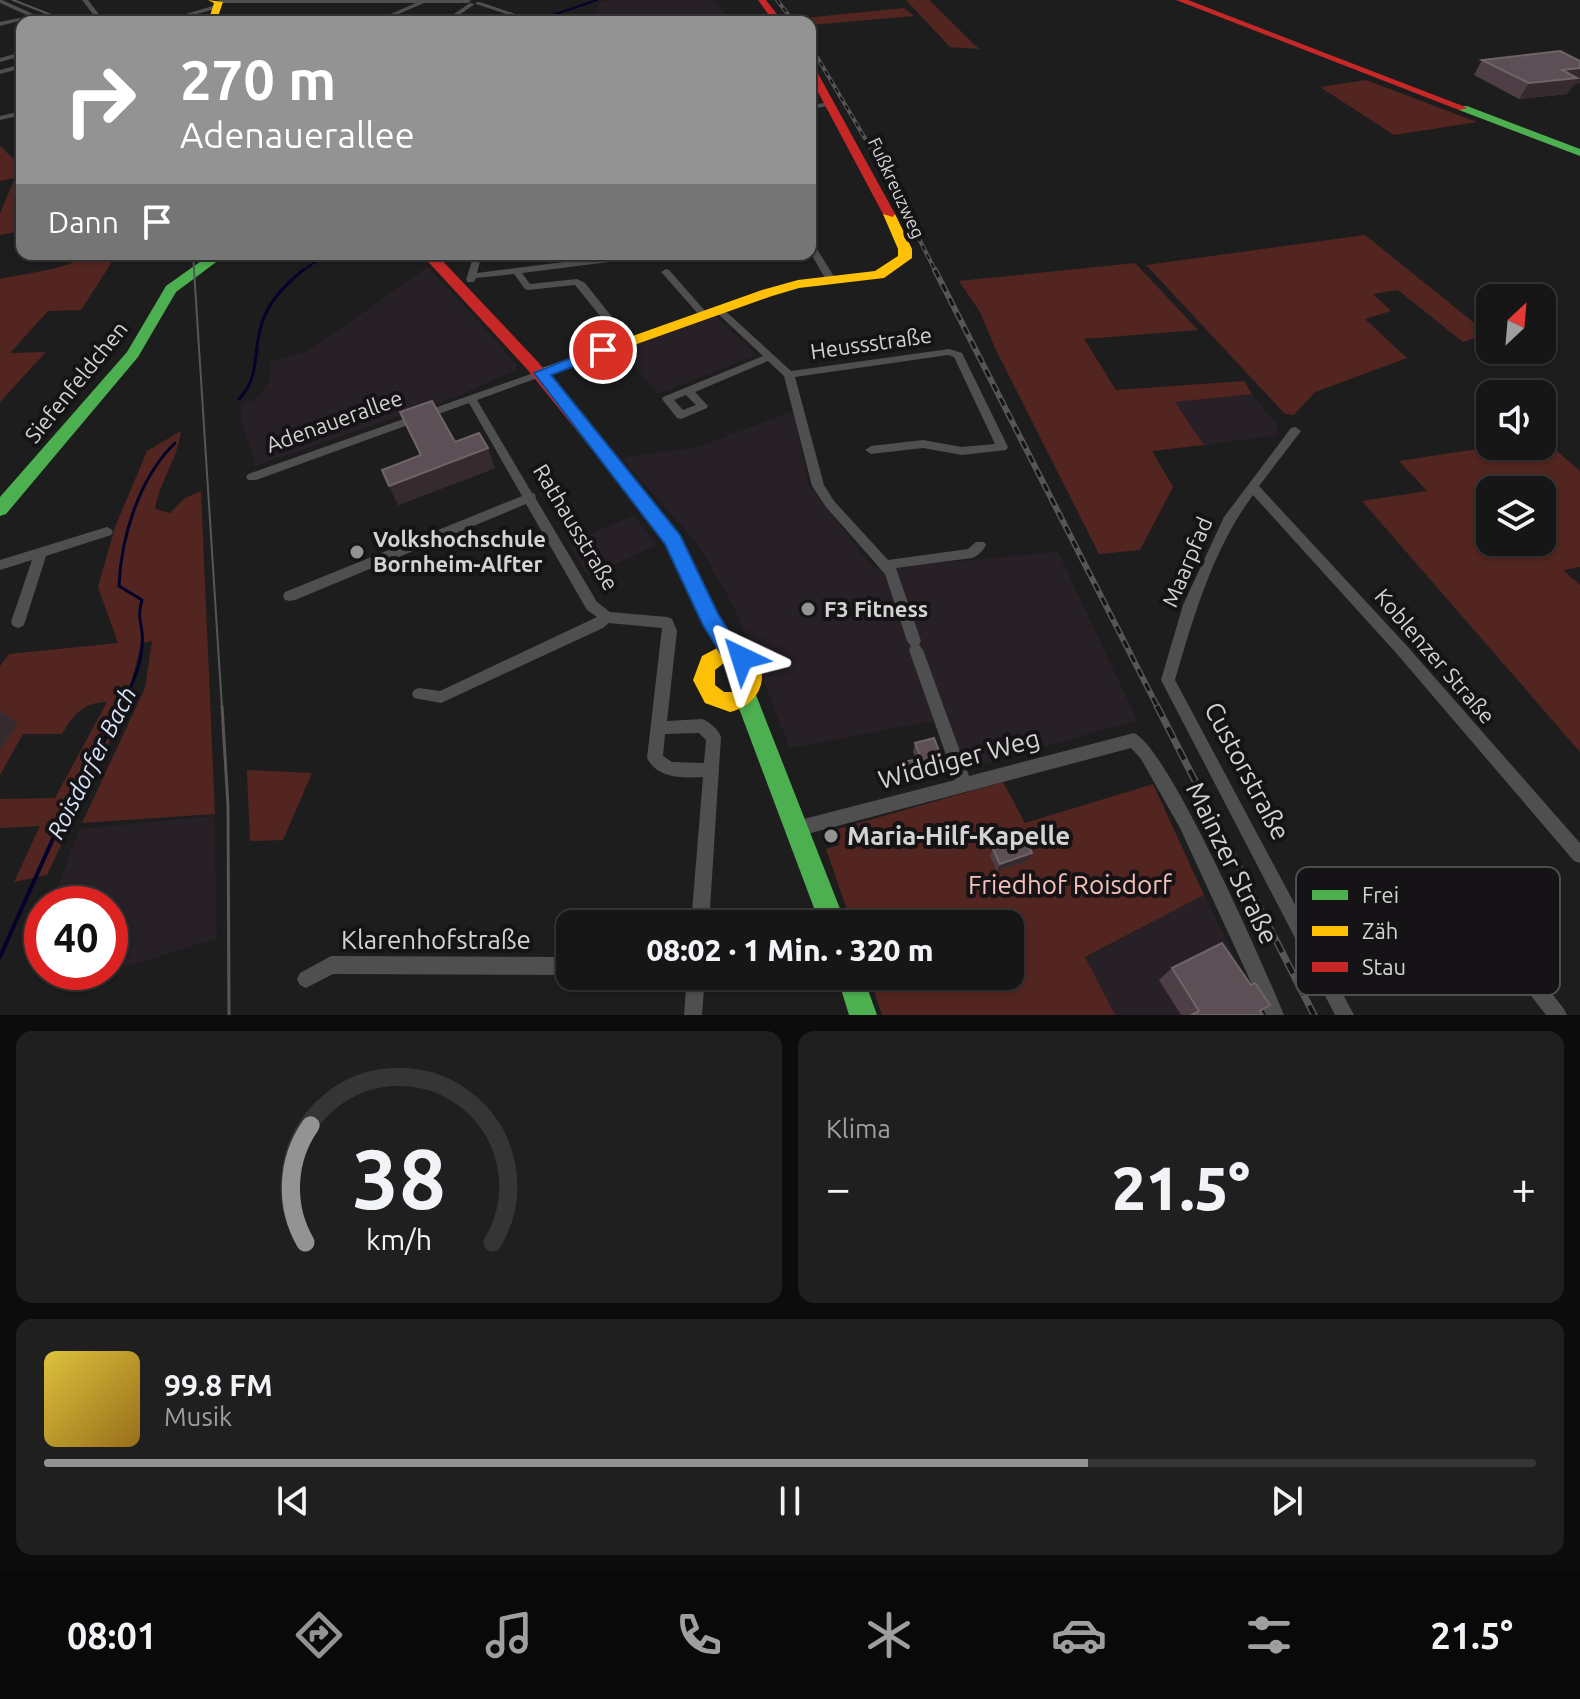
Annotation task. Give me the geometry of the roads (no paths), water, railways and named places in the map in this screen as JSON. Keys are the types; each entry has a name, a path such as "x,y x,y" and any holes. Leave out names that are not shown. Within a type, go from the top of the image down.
{"street":[{"path":"85,0 97,16"},
{"path":"762,0 774,16"},
{"path":"1180,0 1580,153"},
{"path":"390,16 428,1"},
{"path":"185,16 215,8 428,1 474,2 518,16"},
{"path":"454,16 474,2"},
{"path":"2,4 35,16"},
{"name":"Fußkreuzweg","path":"816,78 872,178 905,249 905,258 891,270 879,275 831,280"},
{"path":"816,106 832,104"},
{"path":"816,254 831,280"},
{"name":"Siefenfeldchen","path":"0,509 133,354 171,289 212,260"},
{"path":"437,260 469,282 673,540 710,619 733,656 749,664 753,671 753,685 738,698 719,700 703,687 701,678 711,661 710,619"},
{"path":"469,282 476,260"},
{"path":"469,282 605,260"},
{"path":"517,272 528,287 577,282 582,285 626,341"},
{"path":"666,272 789,375 818,486 885,565 899,591 963,782"},
{"name":"Adenauerallee","path":"252,477 711,312 798,284 831,280"},
{"name":"Heussstraße","path":"789,375 949,352 958,355 1002,447 962,451 923,444 871,450"},
{"path":"688,391 769,357"},
{"name":"Rathausstraße","path":"471,398 592,606 607,617 667,623 670,631 655,758 667,769 710,770"},
{"name":"Maarpfad","path":"1168,680 1190,605 1230,517 1295,431"},
{"name":"Koblenzer Straße","path":"1254,488 1402,650 1580,855"},
{"path":"290,596 531,497"},
{"path":"0,565 107,532"},
{"path":"885,565 972,553 980,545"},
{"path":"18,622 40,554"},
{"path":"419,694 441,697 607,617"},
{"path":"711,661 733,656"},
{"name":"Custorstraße","path":"1168,680 1296,922"},
{"path":"738,698 761,743 828,910"},
{"path":"659,728 702,726 714,737 701,910"},
{"name":"Widdiger Weg","path":"796,829 963,782 1134,740"},
{"name":"Mainzer Straße","path":"1134,740 1141,743 1173,800 1275,1015"},
{"name":"Klarenhofstraße","path":"306,979 331,965 556,966"},
{"path":"693,1015 695,990"},
{"path":"855,990 863,1015"},
{"name":"Custorstraße","path":"1334,995 1345,1015"},
{"path":"1542,995 1558,1015"}],"waterway":[{"path":"550,16 597,0"},
{"name":"Roisdorfer Bach","path":"301,272 318,260"},
{"name":"Roisdorfer Bach","path":"239,399 253,373 264,318 283,288 303,270"},
{"name":"Roisdorfer Bach","path":"121,707 142,652 142,600 119,586 128,528 151,473 175,443"},
{"name":"Roisdorfer Bach","path":"0,957 56,832 121,707"}],"tram line":[{"path":"13,0 54,16"},
{"path":"193,260 222,708"},
{"path":"222,706 228,806 229,1015"}],"railway":[{"path":"777,0 789,16"},
{"path":"816,55 886,174 936,272"},
{"path":"935,270 1158,708"},
{"path":"1157,706 1296,980"},
{"path":"1304,995 1314,1015"}],"place":[{"name":"Volkshochschule Bornheim-Alfter","path":"357,552"},
{"name":"F3 Fitness","path":"808,609"},
{"name":"Maria-Hilf-Kapelle","path":"831,836"}],"park label":[{"name":"Friedhof Roisdorf","path":"1070,885"}]}
